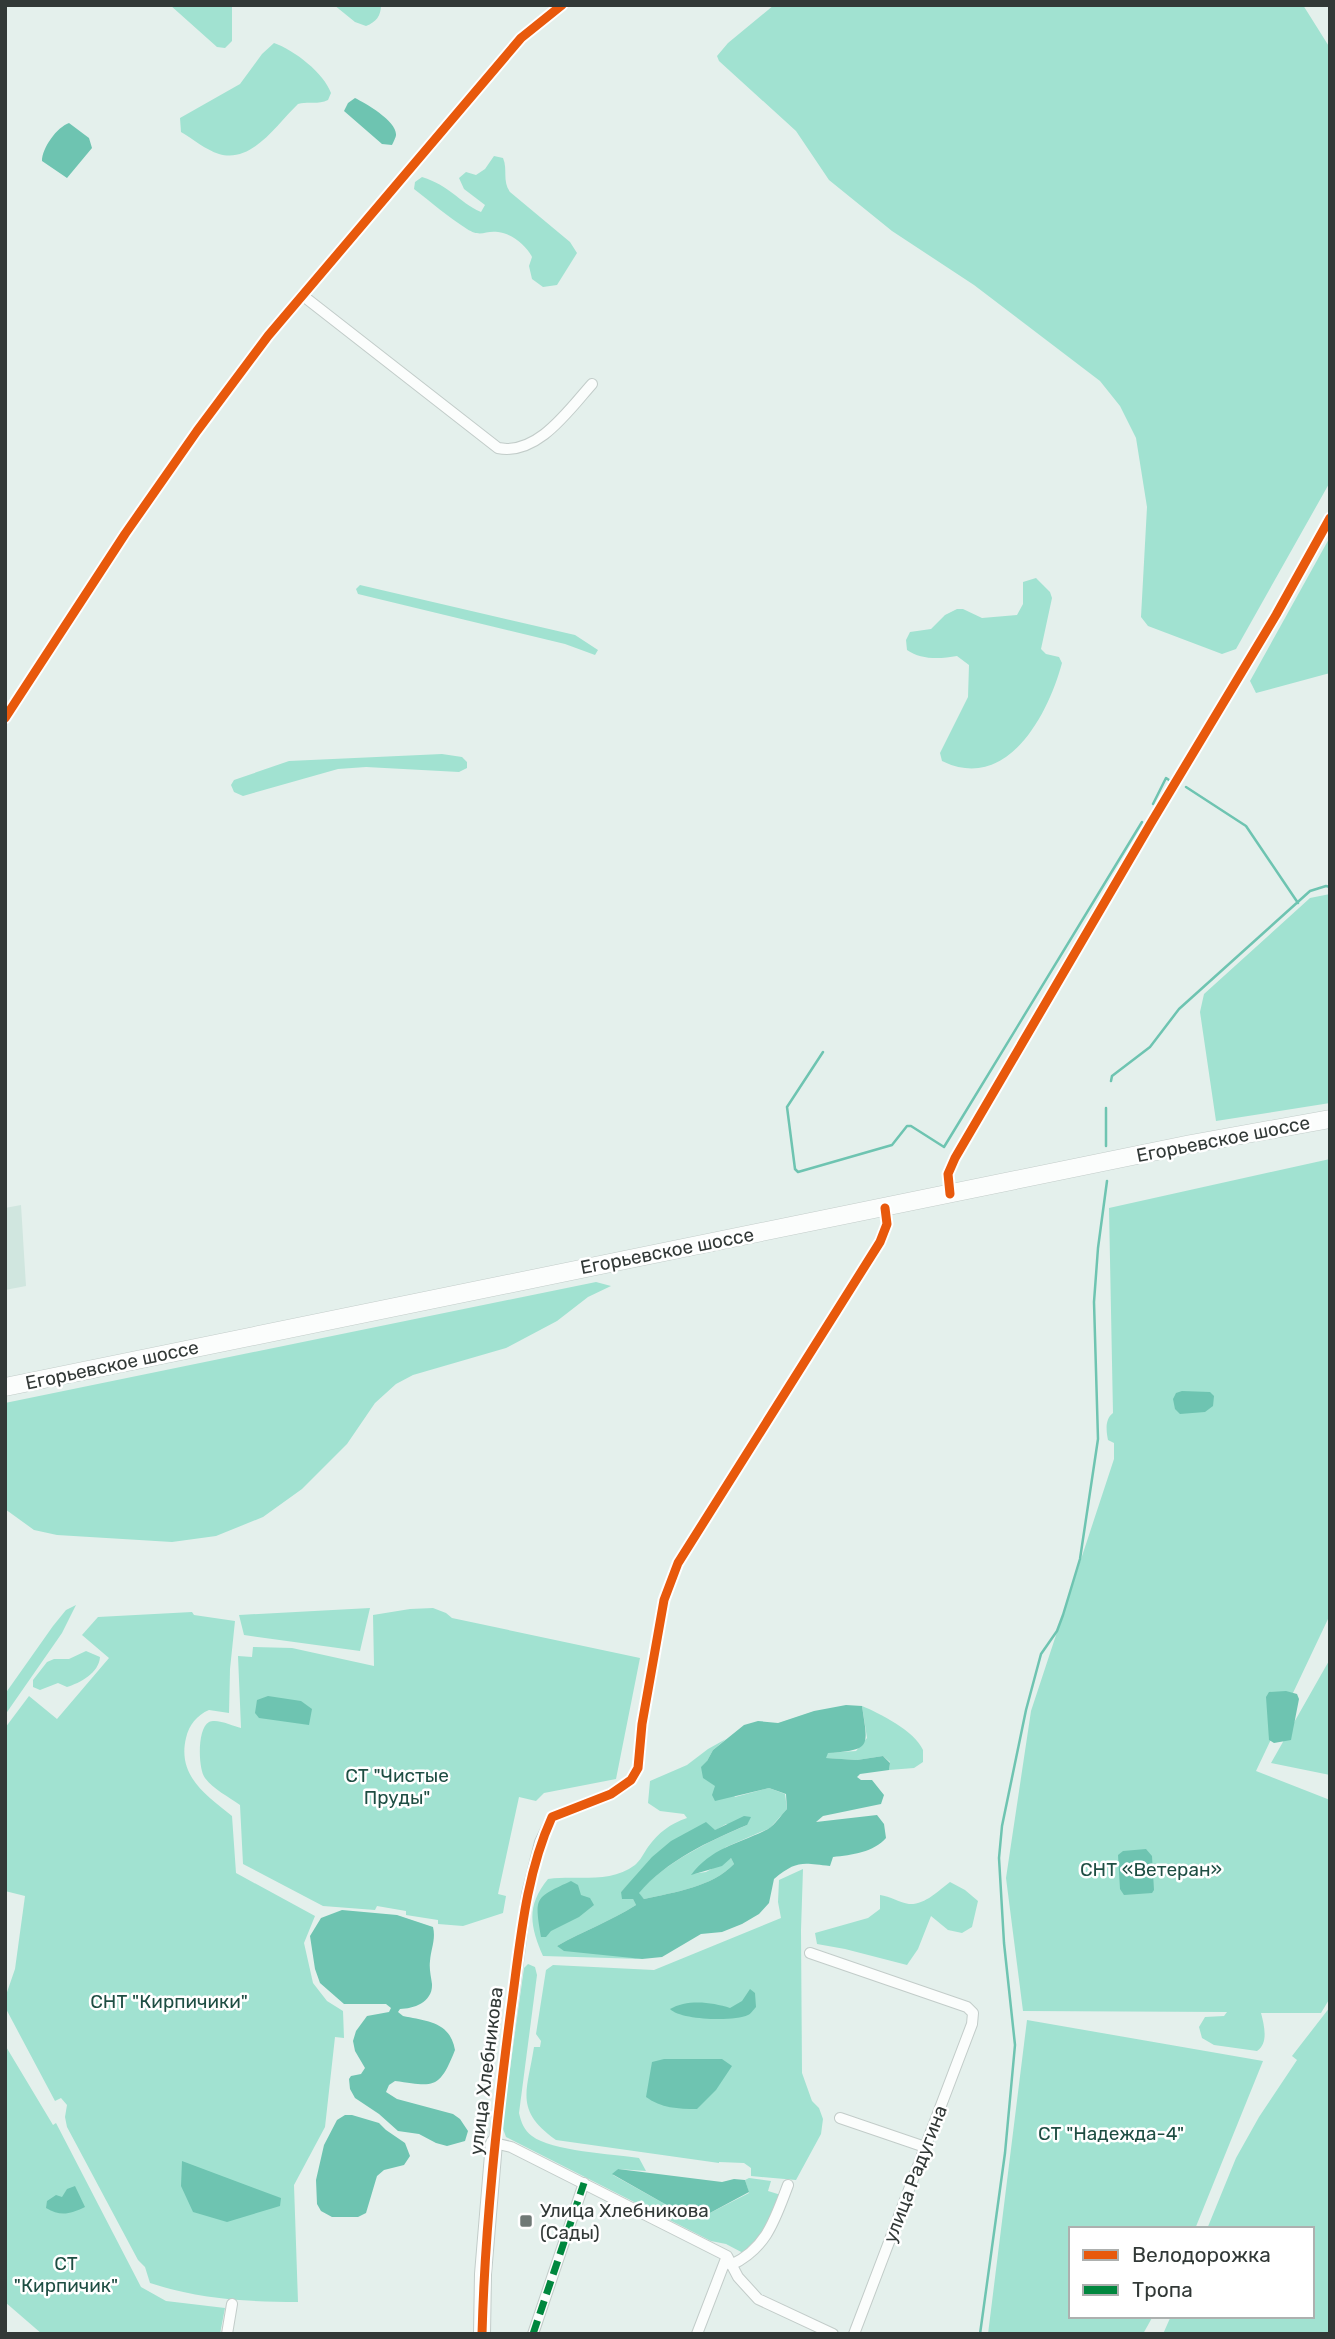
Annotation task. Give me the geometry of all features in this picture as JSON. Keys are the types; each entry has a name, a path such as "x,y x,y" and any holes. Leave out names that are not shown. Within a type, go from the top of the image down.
{"main road":[{"name":"Егорьевское шоссе","path":"5,1387 1191,1144 1330,1119"}],"street":[{"path":"5,718 125,534 197,431 302,295 521,38 562,5"},
{"path":"302,295 498,448 510,451 523,449 539,438 592,384"},
{"path":"950,1195 948,1174 955,1158 1151,822 1276,615 1330,518"},
{"name":"улица Хлебникова","path":"482,2334 483,2274 494,2143 527,1894 540,1842 552,1817 611,1794 631,1780 638,1768 642,1724 669,1583 678,1563 880,1242 887,1224 885,1208"},
{"name":"улица Радугина","path":"810,1952 967,2007 973,2014 972,2024 855,2334"},
{"path":"841,2118 925,2147"},
{"path":"494,2143 511,2147 583,2183 729,2261 748,2291 758,2299 834,2334"},
{"path":"533,2334 583,2183"},
{"path":"729,2261 747,2258 767,2234 788,2185"},
{"path":"697,2334 729,2261"},
{"path":"227,2334 232,2305"}],"shaded area":[{"path":"355,98 380,113 391,124 396,135 392,145 382,144 344,111 348,103"},
{"path":"69,123 89,138 92,148 67,178 42,161 51,139"},
{"path":"21,1205 26,1286 5,1290 5,1208"},
{"path":"1210,1392 1214,1396 1213,1406 1205,1412 1180,1414 1175,1409 1173,1399 1176,1393"},
{"path":"1286,1691 1297,1694 1299,1699 1291,1740 1274,1743 1269,1740 1266,1697 1269,1692"},
{"path":"268,1696 301,1701 312,1709 309,1725 259,1718 255,1713 257,1700"},
{"path":"846,1705 862,1706 864,1744 853,1750 828,1753 826,1758 857,1760 883,1756 890,1763 889,1770 860,1774 857,1777 861,1780 872,1780 884,1795 881,1804 823,1816 816,1822 877,1815 884,1824 886,1838 881,1843 862,1852 833,1857 830,1866 794,1866 774,1879 769,1903 759,1914 722,1932 701,1934 662,1957 642,1959 564,1951 557,1946 636,1905 633,1899 622,1899 621,1892 652,1857 671,1841 706,1822 715,1830 744,1816 751,1817 747,1825 703,1845 675,1862 639,1893 644,1899 680,1891 725,1872 734,1864 731,1858 722,1866 691,1875 717,1852 771,1827 787,1809 786,1794 769,1788 715,1801 712,1795 715,1786 703,1778 701,1767 713,1750 744,1725 758,1721 778,1723 814,1711"},
{"path":"1146,1849 1152,1856 1154,1890 1152,1893 1124,1895 1120,1889 1118,1855 1123,1851"},
{"path":"571,1881 578,1885 581,1895 590,1898 594,1905 579,1917 551,1931 546,1937 541,1937 538,1913 540,1900 550,1891"},
{"path":"342,1910 397,1915 433,1927 430,1964 432,1984 429,1996 422,2003 400,2009 398,2012 442,2028 448,2033 455,2050 444,2073 433,2083 395,2081 389,2085 386,2092 397,2099 453,2114 468,2131 465,2141 447,2146 419,2134 398,2131 355,2098 350,2089 351,2076 361,2074 365,2068 355,2051 353,2041 356,2031 367,2016 389,2012 391,2008 386,2004 344,2004 320,1983 310,1936 321,1918"},
{"path":"750,1989 755,1993 756,2007 741,2017 695,2018 670,2009 700,2002 730,2008 742,2001"},
{"path":"664,2059 722,2059 732,2066 716,2090 697,2109 676,2108 658,2104 646,2097 652,2062"},
{"path":"345,2115 379,2123 405,2143 410,2156 404,2165 384,2170 377,2176 366,2213 358,2217 332,2217 321,2211 317,2204 316,2180 324,2145 337,2120"},
{"path":"182,2161 281,2198 280,2206 227,2222 193,2212 181,2186"},
{"path":"618,2169 722,2182 745,2180 749,2192 708,2214 672,2208 612,2174"},
{"path":"75,2186 85,2207 65,2214 46,2208 47,2201 56,2195 62,2197 67,2189"}],"green space":[{"path":"170,5 232,5 232,41 225,48 217,47"},
{"path":"334,5 381,5 377,18 366,26 355,22"},
{"path":"774,5 1303,5 1330,48 1330,482 1236,649 1222,654 1148,626 1141,617 1147,507 1136,438 1120,406 1100,381 974,285 892,231 829,180 796,131 719,61 717,56 728,43"},
{"path":"274,43 315,70 331,93 328,100 298,104 253,148 231,156 204,147 181,132 180,118 240,84 262,54"},
{"path":"494,156 503,158 506,184 510,192 570,242 577,253 557,285 543,287 532,279 529,266 532,257 513,237 498,232 472,232 414,189 415,182 422,177 440,185 481,212 485,205 464,189 459,178 466,172 476,175 485,169"},
{"path":"1330,537 1330,673 1256,693 1250,681"},
{"path":"1036,578 1050,592 1052,598 1041,649 1046,654 1059,657 1062,663 1046,705 1021,744 1005,758 986,766 965,768 942,761 940,753 968,697 969,665 957,656 931,658 912,653 907,650 906,640 910,632 931,629 945,615 957,609 982,618 1017,615 1023,604 1023,582"},
{"path":"360,585 575,635 598,650 595,655 565,644 358,594 356,589"},
{"path":"442,754 462,757 467,762 467,768 459,772 366,767 338,769 243,796 234,792 231,785 234,780 289,761"},
{"path":"1330,894 1330,1103 1216,1121 1200,1012 1204,994 1310,898"},
{"name":"СНТ «Ветеран»","path":"1330,1159 1328,1619 1256,1771 1330,1800 1330,1998 1321,2013 1261,2013 1264,2039 1257,2051 1214,2045 1202,2038 1199,2027 1205,2017 1224,2016 1227,2012 1023,2011 1006,1878 1031,1711 1114,1459 1114,1443 1108,1440 1107,1429 1107,1422 1113,1413 1109,1208"},
{"path":"596,1282 611,1286 588,1297 557,1321 506,1348 413,1375 396,1384 375,1403 347,1444 302,1489 263,1517 216,1536 172,1542 57,1535 34,1530 5,1509 5,1403"},
{"path":"76,1605 62,1633 5,1715 5,1694 53,1626 66,1610"},
{"path":"370,1608 360,1651 244,1635 239,1615"},
{"name":"СТ \"Чистые Пруды\"","path":"433,1608 452,1618 640,1658 616,1779 544,1793 536,1801 519,1797 498,1894 506,1896 503,1913 463,1926 438,1924 438,1920 406,1915 406,1911 377,1906 375,1910 323,1906 243,1864 240,1805 208,1782 200,1758 202,1732 209,1722 221,1722 241,1728 238,1656 252,1657 253,1647 292,1648 374,1666 373,1615"},
{"name":"СНТ \"Кирпичики\"","path":"192,1612 194,1615 235,1621 229,1713 209,1710 194,1721 186,1738 184,1751 190,1774 204,1792 232,1816 236,1873 315,1916 304,1943 313,1983 327,2001 343,2011 344,2038 335,2037 325,2127 294,2185 298,2302 223,2298 186,2293 150,2283 145,2267 138,2260 67,2127 67,2105 61,2098 55,2101 5,2007 5,1998 15,1969 25,1896 5,1891 5,1728 29,1696 57,1719 109,1658 82,1635 98,1617"},
{"path":"86,1651 100,1657 99,1663 78,1683 67,1687 58,1683 40,1690 33,1687 33,1680 47,1662 69,1659"},
{"path":"1330,1659 1330,1775 1271,1763"},
{"path":"862,1706 887,1718 912,1736 923,1750 923,1762 914,1768 889,1770 890,1762 883,1756 857,1760 825,1758 827,1753 856,1751 867,1738"},
{"path":"726,1739 713,1750 707,1761 735,1797 769,1788 785,1794 787,1809 770,1828 726,1847 692,1874 706,1872 731,1858 734,1864 715,1878 692,1888 644,1899 638,1893 675,1862 747,1825 726,1824 634,1879 621,1892 633,1899 636,1905 557,1946 642,1959 543,1956 535,1935 532,1916 536,1898 548,1879 604,1877 615,1875 635,1865 661,1833 687,1818 684,1814 660,1811 648,1803 650,1781 687,1765"},
{"path":"803,1869 802,2073 812,2101 819,2108 823,2119 821,2134 796,2180 751,2176 751,2168 744,2163 719,2163 556,2140 543,2129 529,2109 527,2088 534,2047 540,2047 541,2041 536,2034 546,1970 553,1965 654,1970 781,1918 778,1902 779,1880"},
{"path":"950,1882 978,1901 972,1927 962,1933 948,1930 931,1916 918,1949 907,1965 817,1944 815,1933 868,1918 880,1909 880,1895 915,1904 931,1897"},
{"path":"528,1964 535,1967 537,1975 519,2113 527,2131 541,2141 553,2145 639,2158 646,2171 618,2169 613,2175 672,2208 708,2214 749,2193 745,2180 749,2178 771,2181 768,2191 781,2195 759,2239 745,2254 726,2244 711,2241 506,2137 502,2126 524,1968"},
{"path":"1330,2007 1330,2334 1163,2334 1170,2318 1314,2318 1314,2227 1208,2227 1236,2158 1259,2117 1297,2060 1292,2056"},
{"name":"СТ \"Надежда-4\"","path":"1027,2020 1263,2061 1196,2227 1069,2227 1069,2318 1152,2318 1143,2334 988,2334"},
{"name":"СТ \"Кирпичик\"","path":"5,2045 53,2125 56,2123 141,2287 166,2301 225,2308 220,2334 42,2334 5,2302"}],"waterway":[{"path":"1153,804 1166,778 1169,780"},
{"path":"1186,787 1246,826 1298,903"},
{"path":"823,1052 787,1107 795,1169 798,1172 892,1145 907,1126 944,1147 1142,822"},
{"path":"1111,1081 1112,1076 1150,1047 1179,1009 1310,891 1330,887"},
{"path":"1106,1108 1106,1146"},
{"path":"980,2334 1005,2153 1015,2045 1004,1943 999,1858 1002,1826 1026,1710 1041,1654 1057,1631 1080,1559 1098,1439 1094,1302 1107,1181"}],"marked path":[{"path":"533,2334 584,2183"}],"cycle path":[{"path":"5,718 125,534 268,336 521,38 562,5"},
{"path":"950,1194 948,1174 955,1158 1276,615 1330,518"},
{"path":"482,2334 496,2131 517,1960 535,1863 543,1840 552,1817 611,1794 631,1780 638,1768 642,1724 664,1600 678,1563 880,1242 887,1224 885,1208"}],"place":[{"name":"Улица Хлебникова (Сады)","path":"526,2221"}]}
